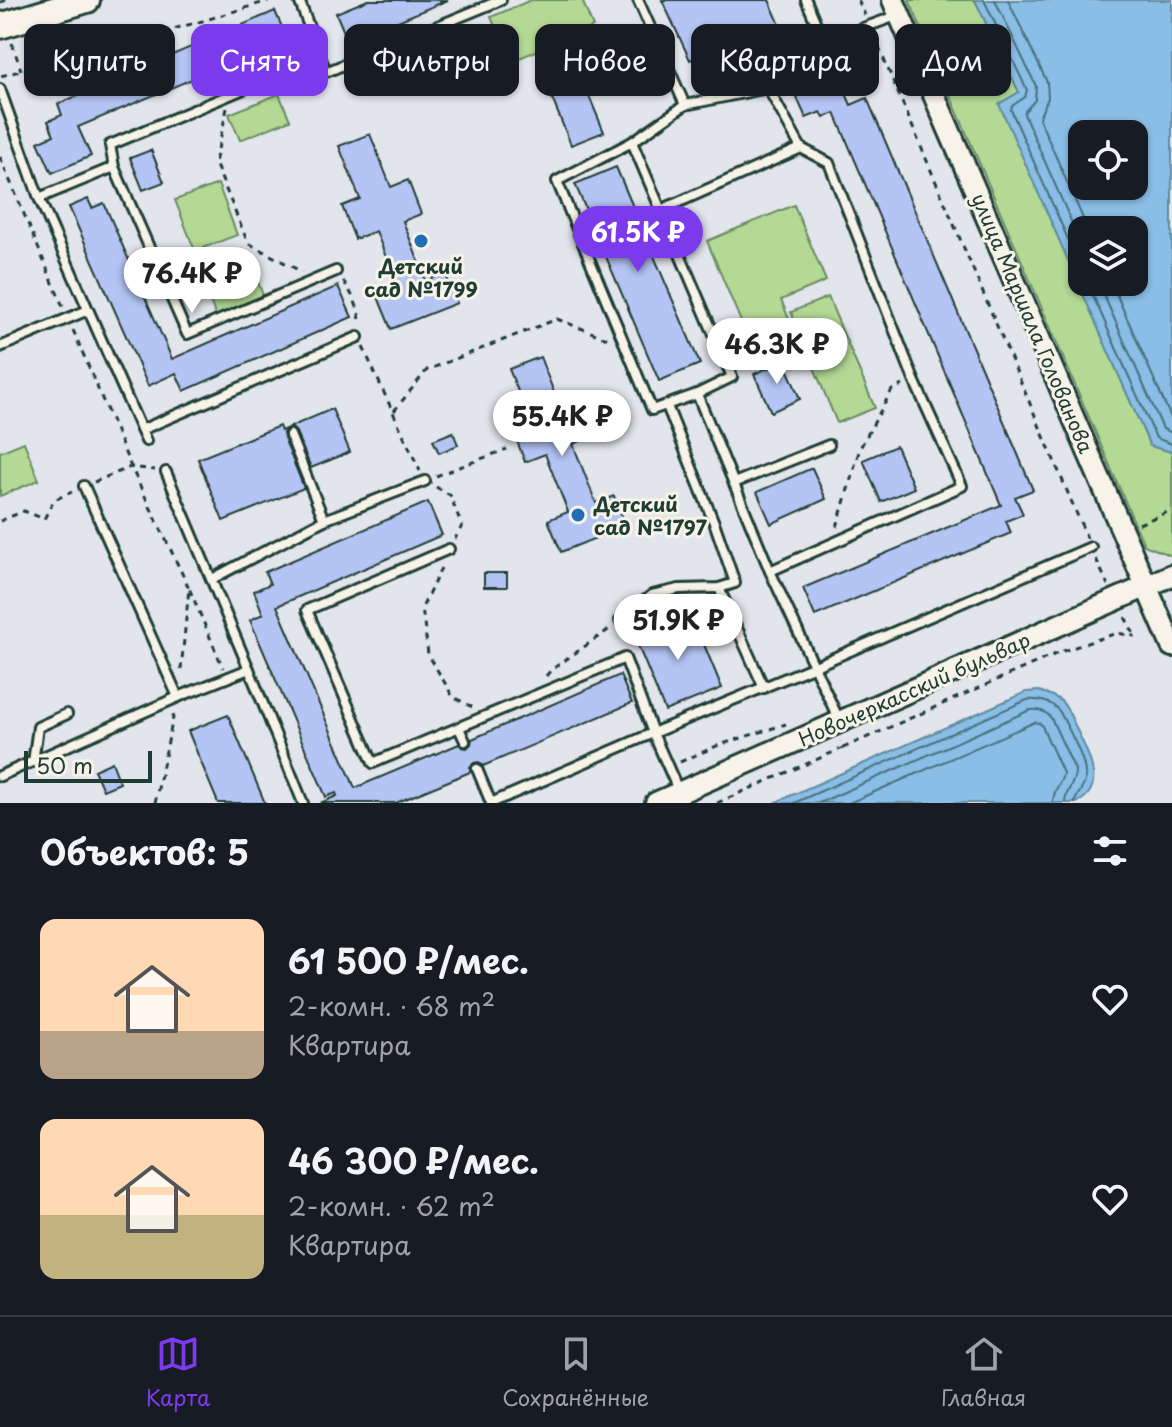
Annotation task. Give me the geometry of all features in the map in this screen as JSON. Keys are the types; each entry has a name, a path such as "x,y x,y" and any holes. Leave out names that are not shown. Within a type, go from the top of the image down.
{"main road":[{"path":"0,26 87,0"}],"street":[{"name":"улица Маршала Голованова","path":"896,7 1172,646"},
{"name":"Новочеркасский бульвар","path":"656,803 1172,575"}],"lane":[{"path":"299,0 308,24"},
{"path":"328,71 501,0"},
{"path":"638,0 685,105"},
{"path":"806,0 816,24"},
{"path":"870,24 896,7"},
{"path":"0,89 39,198 146,441"},
{"path":"228,96 110,145 114,167 187,334 336,271"},
{"path":"632,142 732,377 652,410 557,181 632,142 685,105 729,96"},
{"path":"770,571 962,486 914,380 829,163 801,148 772,96"},
{"path":"661,210 801,148"},
{"path":"39,198 114,167"},
{"path":"0,347 88,310"},
{"path":"141,430 358,337"},
{"path":"697,394 770,571 840,723"},
{"path":"620,621 652,595 679,589 719,588 735,583 667,406"},
{"path":"290,435 324,520"},
{"path":"734,483 829,445"},
{"path":"166,472 303,803"},
{"path":"212,579 324,520 425,481"},
{"path":"84,486 178,697"},
{"path":"477,769 491,803 1091,547"},
{"path":"449,549 307,610 373,763 625,658 680,793"},
{"path":"719,588 764,688"},
{"path":"0,776 249,669"},
{"path":"33,762 38,727 67,714"},
{"path":"459,728 465,741"}],"path":[{"path":"0,2 8,0"},
{"path":"0,76 271,0"},
{"path":"858,0 869,24"},
{"path":"843,748 1060,652 1117,633 1135,636 1091,547 879,49"},
{"path":"230,96 215,163 248,243 316,280"},
{"path":"336,271 347,286 361,319 358,337 425,481 450,495 462,526 422,608 428,654 453,697 488,716"},
{"path":"394,411 427,370 557,319 624,345"},
{"path":"832,543 860,448 892,390 914,380"},
{"path":"425,481 507,449"},
{"path":"131,467 189,588 227,677"},
{"path":"0,521 24,511 44,519 54,500 131,467 166,472"},
{"path":"1137,525 1172,510"},
{"path":"155,803 178,697 189,588"},
{"path":"529,698 551,670 620,621"}],"green space":[{"path":"531,0 582,0 592,24 535,24 535,51 519,58 519,24 494,24 491,17"},
{"path":"909,0 975,0 986,24 919,24"},
{"path":"1011,75 1019,92 1000,104 1068,259 1068,296 1084,296 1150,446 1172,452 1172,556 1144,545 950,96 1011,96"},
{"path":"280,96 290,120 240,140 229,114"},
{"path":"218,184 237,235 195,251 175,200"},
{"path":"794,205 826,281 781,300 794,331 752,348 707,241"},
{"path":"252,266 264,298 216,317 204,284"},
{"path":"828,297 875,408 837,423 791,312"},
{"path":"24,442 39,480 0,496 0,452"}],"water":[{"path":"975,0 1172,0 1172,452 1150,446 1084,296 1148,296 1148,216 1068,216 1068,260 999,104 1019,92 1011,75 1011,24 986,24"},
{"path":"1039,691 1057,698 1064,705 1090,760 1093,770 1091,789 1086,797 1076,803 774,803 1026,692"}],"building":[{"path":"368,0 448,0 391,24 344,24 344,32 336,13"},
{"path":"662,0 769,0 780,24 691,24 690,60"},
{"path":"275,11 281,24 245,24"},
{"path":"191,47 191,79 175,86 175,54"},
{"path":"77,96 152,96 78,127 91,156 52,173 38,142 54,135 48,121 62,115 58,104"},
{"path":"551,96 589,96 604,132 571,145"},
{"path":"796,96 847,96 851,105 867,98 1033,490 1015,497 1023,514 1006,521 1011,533 815,616 803,588 1001,505 835,113 824,118 821,112 806,118"},
{"path":"370,134 391,187 408,180 421,214 403,221 426,281 445,273 457,303 391,329 378,297 398,289 376,231 355,239 342,206 360,199 339,146"},
{"path":"151,150 164,182 143,190 130,158"},
{"path":"616,167 700,364 659,381 575,184"},
{"path":"88,199 92,208 104,203 172,359 338,286 352,317 184,391 176,373 148,386 69,207"},
{"path":"540,357 561,410 578,403 591,437 573,444 596,503 614,496 626,526 561,552 548,520 568,512 545,454 525,462 512,428 530,421 509,369"},
{"path":"784,361 800,399 771,412 754,374"},
{"path":"332,409 350,452 311,468 296,432 292,428 287,429 283,433 284,438 304,488 223,521 198,459 279,426 281,431"},
{"path":"453,432 458,445 439,453 433,440"},
{"path":"896,446 914,488 881,502 863,460"},
{"path":"812,468 826,499 771,524 757,492"},
{"path":"428,502 442,535 277,606 355,788 459,744 467,748 472,739 620,675 632,703 483,766 479,762 474,763 470,772 396,803 320,803 337,796 336,793 326,797 250,620 263,614 254,591 270,584 265,572"},
{"path":"484,573 507,573 507,587 484,587"},
{"path":"691,613 722,688 665,711 634,636"},
{"path":"228,715 265,803 218,803 188,731"},
{"path":"112,762 120,783 103,790 94,770"}],"place":[{"name":"Детский сад №1799","path":"421,241"},
{"name":"Детский сад №1797","path":"578,515"}]}
